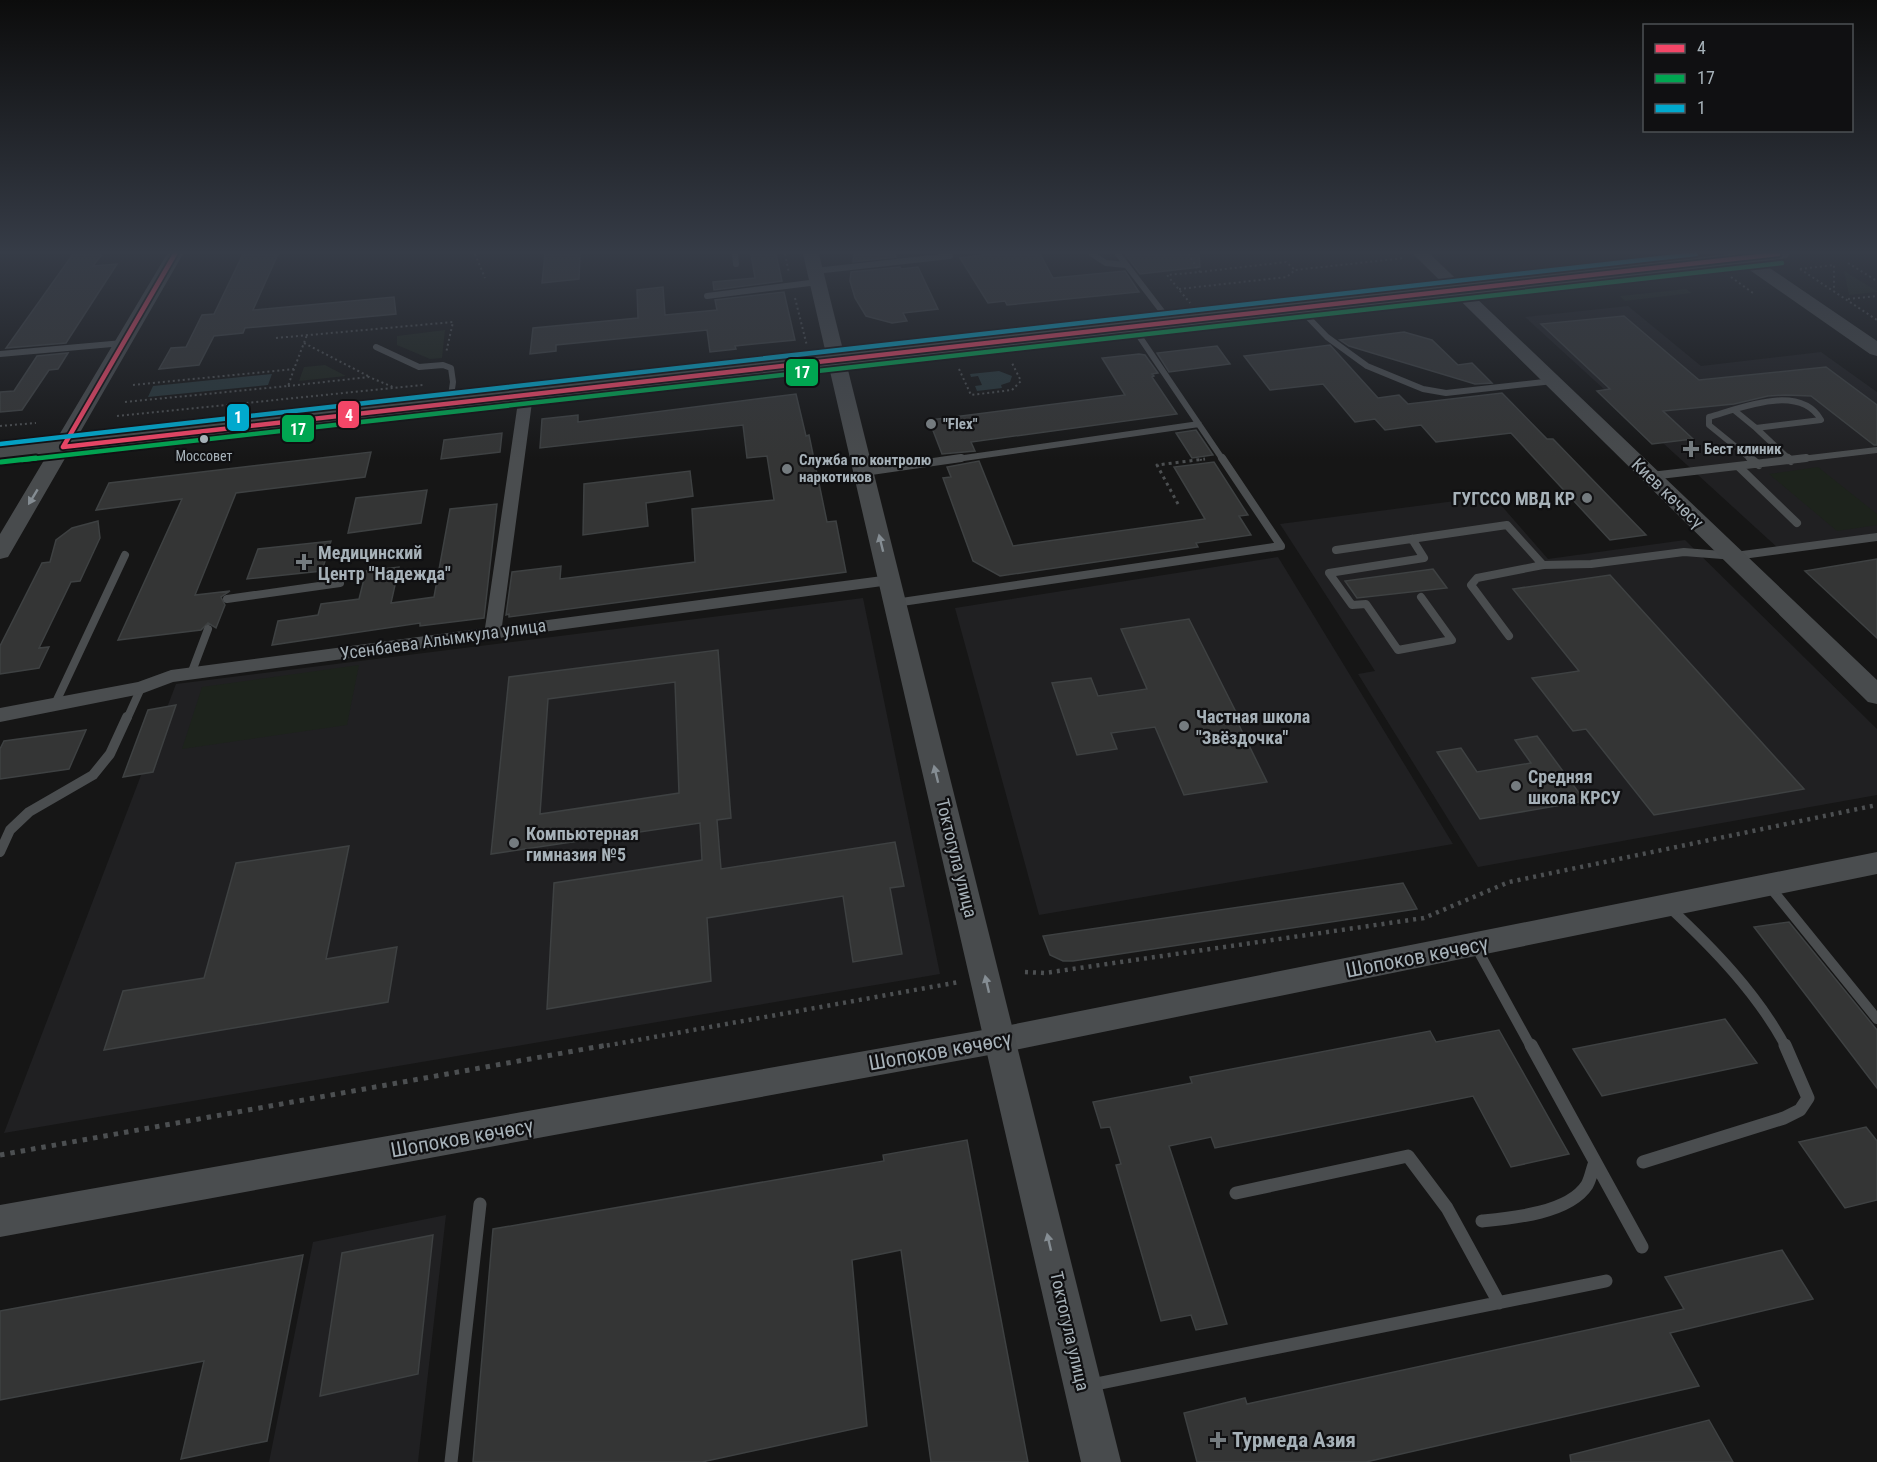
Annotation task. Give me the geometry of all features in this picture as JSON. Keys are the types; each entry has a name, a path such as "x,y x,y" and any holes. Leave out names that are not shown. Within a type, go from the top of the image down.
{"main road":[{"path":"0,552 135,322"},
{"name":"Токтогула улица","path":"827,322 1101,1462"},
{"path":"0,453 1178,322"},
{"name":"Киев көчөсү","path":"1492,322 1877,695"},
{"path":"1836,322 1877,350"}],"street":[{"path":"493,632 526,395"},
{"name":"Усенбаева Алымкула улица","path":"0,715 141,688 171,676 493,632 892,591"},
{"name":"Шопоков көчөсү","path":"0,1221 1000,1040 1877,863"}],"lane":[{"path":"1313,322 1327,337 1366,366 1423,389 1446,393 1553,381"},
{"path":"892,591 1281,546 1133,327"},
{"path":"0,354 123,343"},
{"path":"376,347 419,367 451,368 453,382 450,404"},
{"path":"1756,428 1821,420 1820,416 1803,402 1796,400 1734,410 1709,417 1709,425 1759,465"},
{"path":"1734,410 1791,461"},
{"path":"864,472 1199,424"},
{"path":"1651,476 1877,450"},
{"path":"1739,467 1797,523"},
{"path":"1336,550 1507,525 1542,565"},
{"path":"1509,636 1471,585 1477,578 1542,565 1591,564 1684,552 1735,556 1877,537"},
{"path":"1412,539 1424,558 1329,573 1352,605 1366,604 1398,650 1452,640 1421,597"},
{"path":"55,704 124,555"},
{"path":"227,599 340,583"},
{"path":"191,674 208,629"},
{"path":"0,852 10,830 29,812 93,775 110,754 141,688"},
{"path":"1768,885 1877,1019"},
{"path":"1643,1162 1784,1118 1800,1110 1808,1098 1799,1069 1784,1042 1705,940 1667,906"},
{"path":"1474,945 1642,1247"},
{"path":"1236,1193 1408,1156 1421,1169 1443,1203 1499,1303"},
{"path":"1482,1221 1506,1219 1552,1208 1574,1198 1587,1185 1595,1162"},
{"path":"451,1462 480,1204"},
{"path":"1083,1387 1606,1281"}],"path":[{"path":"276,338 450,322"},
{"path":"447,348 453,322"},
{"path":"288,386 307,335"},
{"path":"304,342 369,377 396,388"},
{"path":"959,369 971,395 1012,390 1021,381 1012,363"},
{"path":"133,385 294,369"},
{"path":"125,402 369,377"},
{"path":"0,426 36,423"},
{"path":"1178,504 1157,465 1221,457"},
{"path":"1025,972 1045,973 1424,918 1509,882 1877,805"},
{"path":"0,1155 963,981"}],"shaded area":[{"path":"1531,322 1648,322 1701,366 1821,352 1877,392 1877,533 1779,549"},
{"path":"445,330 442,358 430,359 397,345 397,336"},
{"path":"325,365 346,376 299,381 304,367"},
{"path":"999,371 1012,376 1010,382 1001,385 1002,388 977,391 975,386 982,385 978,376 971,377 970,374"},
{"path":"272,374 268,385 148,397 153,386"},
{"path":"1818,467 1877,514 1877,525 1837,531 1769,474"},
{"path":"1493,496 1548,559 1685,540 1877,729 1877,795 1478,867 1358,674 1375,671 1280,524"},
{"name":"Частная школа \"Звёздочка\"","path":"1278,557 1453,844 1039,915 955,608"},
{"name":"Компьютерная гимназия №5","path":"863,598 940,974 4,1133 176,684"},
{"path":"359,665 347,725 182,749 202,687"},
{"path":"446,1215 418,1462 269,1462 313,1242"}],"building":[{"path":"24,322 79,322 66,343 6,348"},
{"path":"198,322 307,322 245,328 243,333 214,336 199,365 159,369 171,348 186,347"},
{"path":"594,322 791,322 795,340 735,346 736,349 710,352 707,330 556,345 556,351 530,354 533,328"},
{"path":"1631,322 1699,380 1826,367 1877,405 1877,445 1811,396 1785,395 1768,396 1734,404 1663,411 1693,439 1652,444 1597,391 1610,389 1541,324"},
{"path":"1404,332 1432,340 1458,365 1472,363 1492,383 1475,384 1349,346 1340,340"},
{"path":"1330,345 1378,398 1399,395 1408,404 1502,393 1547,439 1553,439 1646,535 1610,540 1511,433 1436,442 1421,425 1385,430 1375,419 1355,422 1323,384 1270,390 1244,356"},
{"path":"1217,346 1230,364 1169,372 1157,353"},
{"path":"68,353 58,369 49,370 22,410 0,412 0,392 14,391 37,356"},
{"path":"1145,355 1158,373 1152,374 1154,376 1152,377 1177,414 971,442 975,451 942,454 929,420 1125,395 1102,358"},
{"path":"796,394 806,436 809,435 827,522 836,521 846,572 509,617 509,614 506,615 512,572 561,566 560,579 695,562 692,509 774,500 767,456 747,458 743,425 540,448 542,419 578,415 578,422"},
{"path":"1196,430 1213,455 1192,458 1176,433"},
{"path":"502,433 500,452 441,459 444,440"},
{"path":"371,452 365,477 236,493 195,595 230,591 221,597 225,605 216,628 208,623 201,630 118,640 182,499 96,510 109,483"},
{"path":"979,461 1013,546 1205,519 1174,467 1214,462 1248,515 1239,516 1251,535 1196,543 1198,547 1000,576 973,561 943,478 951,477 947,467"},
{"path":"690,471 693,496 646,503 648,526 583,535 584,484"},
{"path":"427,490 421,523 348,533 356,498"},
{"path":"497,504 484,618 420,626 420,623 272,645 278,621 318,615 321,604 359,599 366,571 399,567 391,603 434,597 450,509"},
{"path":"98,521 100,538 80,581 71,582 39,648 49,647 39,668 0,674 0,646 42,563 50,562 56,540 72,528"},
{"path":"331,541 322,571 247,579 258,549"},
{"path":"1877,559 1877,638 1805,571"},
{"path":"1433,569 1447,588 1357,598 1345,581"},
{"path":"1610,575 1804,789 1654,815 1586,729 1573,731 1532,678 1579,671 1513,589"},
{"path":"1189,619 1237,714 1234,715 1267,782 1184,795 1155,727 1111,733 1117,749 1077,755 1052,683 1091,678 1098,696 1147,689 1121,629"},
{"path":"718,650 731,818 717,820 721,869 895,842 904,886 890,888 902,954 853,962 843,896 707,918 711,981 547,1009 554,883 702,860 700,823 491,854 509,677","holes":["675,682 679,793 540,814 548,699"]},
{"path":"176,705 153,772 123,777 148,710"},
{"path":"86,730 69,769 0,779 0,749 4,741"},
{"name":"Средняя школа КРСУ","path":"1537,736 1585,801 1480,819 1437,752 1461,748 1477,772 1531,763 1515,740"},
{"path":"349,846 326,959 397,947 388,1002 104,1050 123,991 204,978 236,863"},
{"path":"1403,883 1417,909 1073,961 1063,961 1050,955 1043,936"},
{"path":"1789,922 1877,1030 1877,1088 1754,927"},
{"path":"1725,1019 1757,1063 1602,1096 1573,1049"},
{"path":"1499,1030 1569,1154 1511,1167 1473,1096 1215,1148 1211,1137 1169,1146 1227,1324 1196,1330 1191,1315 1161,1321 1116,1165 1121,1164 1110,1127 1101,1128 1093,1102 1192,1083 1190,1077 1430,1031 1436,1042"},
{"path":"1866,1127 1877,1141 1877,1200 1845,1208 1799,1142"},
{"path":"967,1140 1028,1462 931,1462 901,1250 852,1260 867,1426 702,1462 473,1462 493,1229 884,1161 883,1155"},
{"path":"433,1235 418,1374 320,1396 342,1253"},
{"path":"1782,1250 1813,1299 1670,1333 1699,1386 1366,1462 1197,1462 1184,1413 1245,1398 1247,1404 1684,1309 1665,1277"},
{"path":"303,1255 267,1441 181,1459 204,1361 0,1400 0,1311"},
{"path":"1709,1420 1733,1462 1571,1462 1570,1455"}],"transit line":[{"name":"4","path":"63,447 135,322"},
{"name":"1","path":"0,444 1087,322"},
{"name":"4","path":"63,447 1172,322"},
{"name":"17","path":"1,462 1252,322"}],"place":[{"name":"\"Flex\"","path":"931,424"},
{"name":"Моссовет","path":"204,439"},
{"name":"Бест клиник","path":"1691,449"},
{"name":"Служба по контролю наркотиков","path":"787,469"},
{"name":"ГУГССО МВД КР","path":"1587,498"},
{"name":"Медицинский Центр \"Надежда\"","path":"304,562"},
{"name":"Частная школа \"Звёздочка\"","path":"1184,726"},
{"name":"Средняя школа КРСУ","path":"1516,786"},
{"name":"Компьютерная гимназия №5","path":"514,843"},
{"name":"Турмеда Азия","path":"1218,1440"}]}
